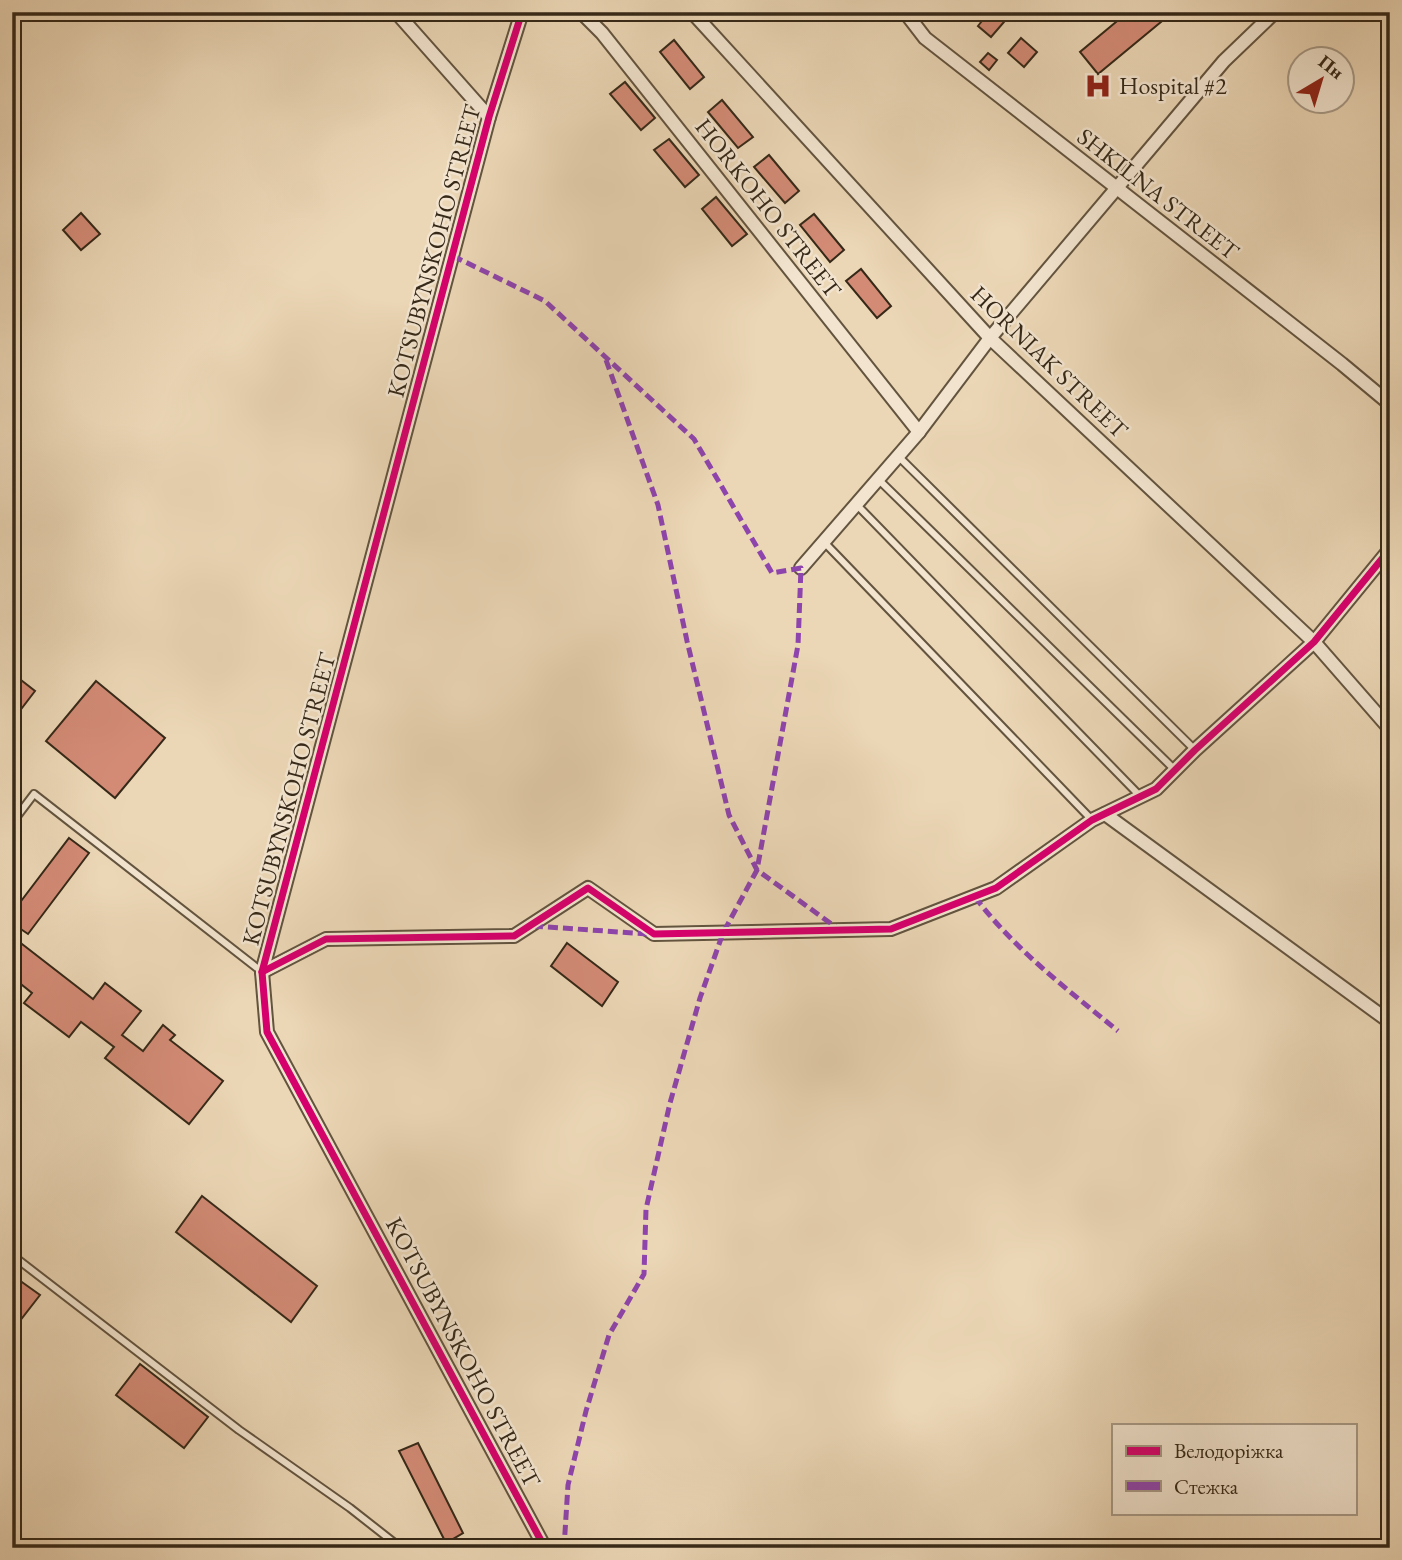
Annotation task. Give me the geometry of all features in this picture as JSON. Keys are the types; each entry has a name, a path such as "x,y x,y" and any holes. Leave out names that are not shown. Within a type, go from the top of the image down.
{"street":[{"path":"396,12 489,117"},
{"name":"KOTSUBYNSKOHO STREET","path":"522,12 489,117 262,972 267,1032 545,1548"},
{"name":"HORKOHO STREET","path":"582,12 602,33 919,432"},
{"name":"HORNIAK STREET","path":"692,12 990,338 1314,642 1390,729"},
{"name":"SHKILNA STREET","path":"905,12 925,38 1390,404"},
{"path":"801,568 899,457 990,338 1224,61 1275,12"},
{"path":"262,972 326,939 514,936 588,888 654,934 891,929 996,888 1092,820 1156,789 1314,642 1390,549"},
{"path":"1105,814 1390,1023"}],"lane":[{"path":"899,457 1195,750"},
{"path":"879,480 1175,770"},
{"path":"856,503 1140,796"},
{"path":"823,541 1092,820"},
{"path":"12,823 34,794 262,972"},
{"path":"12,1255 239,1430 350,1508 401,1548"}],"building":[{"path":"989,12 1004,22 991,37 978,26"},
{"path":"1128,12 1173,12 1098,74 1080,52"},
{"path":"1021,38 1037,52 1024,67 1008,53"},
{"path":"674,40 704,77 690,89 660,52"},
{"path":"988,53 997,60 989,70 980,62"},
{"path":"625,82 655,118 641,130 610,94"},
{"path":"722,100 753,137 738,148 708,112"},
{"path":"669,139 699,175 685,187 654,150"},
{"path":"769,155 799,191 785,203 754,167"},
{"path":"716,197 747,234 732,246 702,209"},
{"path":"81,213 100,234 81,250 63,230"},
{"path":"814,214 844,250 830,262 800,225"},
{"path":"861,269 891,306 877,318 846,281"},
{"path":"12,673 35,691 12,721"},
{"path":"96,681 165,738 115,798 46,741"},
{"path":"69,838 89,853 28,934 12,923 12,913"},
{"path":"567,943 618,982 602,1006 551,966"},
{"path":"22,944 93,999 105,983 141,1011 122,1035 143,1051 163,1025 175,1035 170,1040 223,1081 189,1124 105,1058 114,1047 81,1022 69,1037 24,1003 32,993 12,977 12,957"},
{"path":"202,1196 317,1286 291,1322 176,1232"},
{"path":"12,1275 40,1295 12,1331"},
{"path":"140,1364 208,1417 184,1448 116,1395"},
{"path":"418,1443 463,1533 446,1543 399,1451"}],"marked path":[{"path":"453,256 545,301 694,439 772,573 801,568 798,645 757,870 723,933 700,998 670,1103 646,1209 644,1274 609,1335 586,1411 568,1485 564,1548"},
{"path":"606,360 658,505 729,815 757,870 837,928"},
{"path":"975,897 1024,952 1118,1031"},
{"path":"533,926 648,934"}],"cycle path":[{"path":"522,12 489,117 262,972 267,1032 545,1548"},
{"path":"262,972 326,939 514,936 588,888 654,934 891,929 996,888 1092,820 1156,789 1314,642 1390,549"}],"place":[{"name":"Hospital #2","path":"1098,86"}]}
